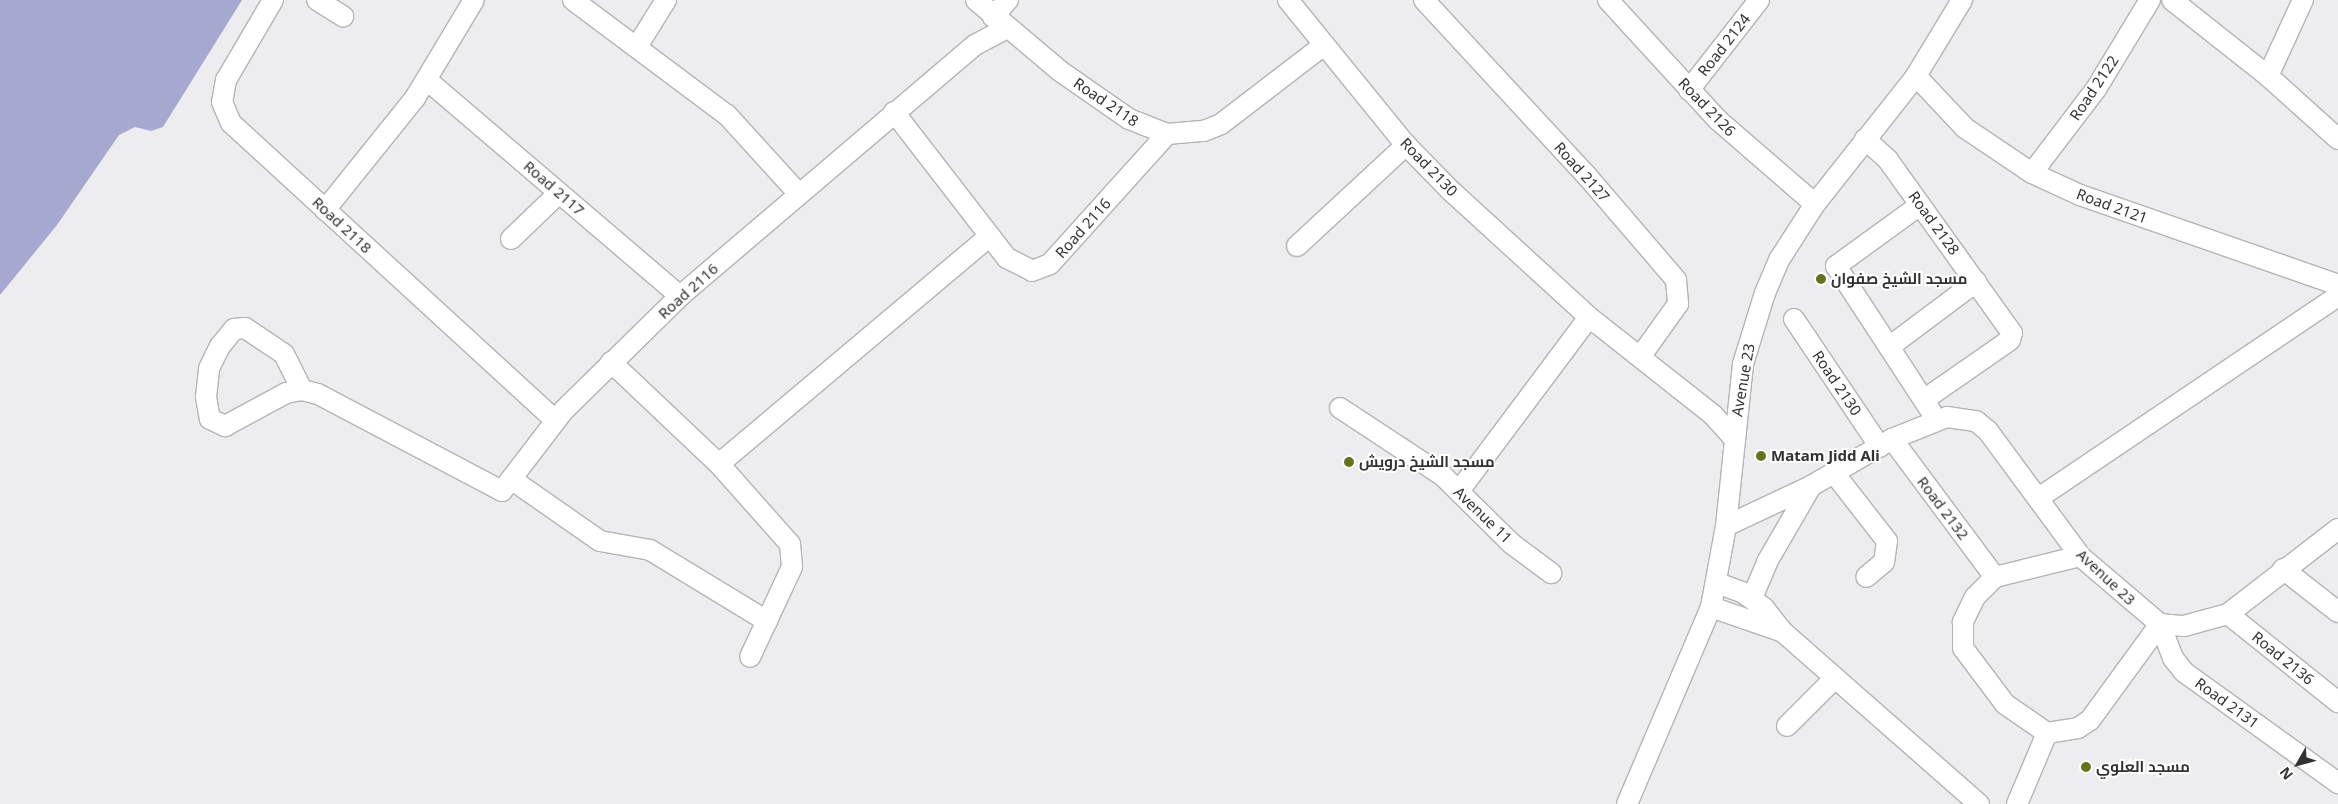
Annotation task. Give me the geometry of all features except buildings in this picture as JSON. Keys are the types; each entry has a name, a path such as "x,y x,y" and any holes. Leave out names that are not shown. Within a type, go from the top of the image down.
{"street":[{"name":"Road 2118","path":"273,0 226,80 222,102 232,123 555,420"},
{"path":"317,0 343,16"},
{"path":"326,210 427,80 474,0"},
{"path":"573,0 638,45 745,131 799,194"},
{"path":"638,45 666,0"},
{"name":"Road 2118","path":"976,0 999,23 1129,119 1167,134 1204,131 1221,124 1324,45"},
{"path":"999,23 1008,0"},
{"name":"Road 2130","path":"1288,0 1406,145 1589,317 1689,396 1734,438"},
{"name":"Road 2127","path":"1424,0 1574,162 1676,280 1678,304 1640,357"},
{"name":"Road 2126","path":"1608,0 1689,90 1749,150 1815,204"},
{"name":"Road 2124","path":"1689,90 1759,0"},
{"name":"Avenue 23","path":"1627,804 1711,607 1717,584 1726,526 1738,398 1765,293 1779,260 1815,204 1916,76 1962,0"},
{"name":"Road 2122","path":"2032,173 2096,89 2150,0"},
{"path":"2172,0 2268,76 2338,139"},
{"path":"2268,76 2303,0"},
{"name":"Road 2116","path":"507,485 555,420 611,362 680,296 999,23"},
{"name":"Road 2121","path":"1916,76 1965,128 2032,173 2080,195 2338,285"},
{"name":"Road 2117","path":"427,80 680,296"},
{"name":"Road 2116","path":"894,112 990,236 1022,270 1050,264 1167,134"},
{"name":"Road 2128","path":"1866,138 1888,160 2011,329 2012,337 1925,399"},
{"path":"1297,246 1406,145"},
{"path":"511,239 559,193"},
{"path":"1920,205 1836,266 1925,399 1935,420"},
{"path":"719,464 990,236"},
{"path":"1889,347 1976,282"},
{"path":"2040,497 2338,296"},
{"path":"1459,491 1589,317"},
{"name":"Road 2130","path":"1794,319 1886,443"},
{"path":"302,390 266,402 225,426 210,419 206,396 208,369 220,346 234,329 245,328 284,354 302,390 507,485 600,541 650,550 767,621"},
{"path":"611,362 719,464 790,544 794,559 781,592 750,657"},
{"path":"1689,396 1738,398"},
{"name":"Avenue 11","path":"1340,408 1459,491 1512,544 1552,573"},
{"name":"Avenue 23","path":"1726,526 1811,486 1886,443 1935,420 1976,421 2040,497 2080,556 2160,624"},
{"name":"Road 2132","path":"1886,443 1995,576"},
{"path":"1834,474 1886,541 1884,562 1866,577"},
{"path":"1752,598 1771,554 1811,486"},
{"path":"2080,556 1995,576 1975,597 1963,622 1963,648 2005,704 2047,733 2065,732 2090,720 2160,624 2184,626 2228,614 2283,569 2338,529"},
{"path":"2283,569 2338,612"},
{"path":"1717,584 1752,598 1783,632 1979,804"},
{"path":"1711,607 1783,632"},
{"name":"Road 2136","path":"2228,614 2338,702"},
{"name":"Road 2131","path":"2160,624 2174,658 2184,672 2338,783"},
{"path":"1787,726 1835,678"},
{"path":"2017,804 2047,733"}],"water":[{"path":"0,0 242,0 163,127 151,131 135,127 119,135 57,225 0,295"}],"place":[{"name":"مسجد الشيخ صفوان","path":"1821,279"},
{"name":"Matam Jidd Ali","path":"1761,456"},
{"name":"مسجد الشيخ درويش","path":"1349,462"},
{"name":"مسجد العلوي","path":"2086,767"}]}
